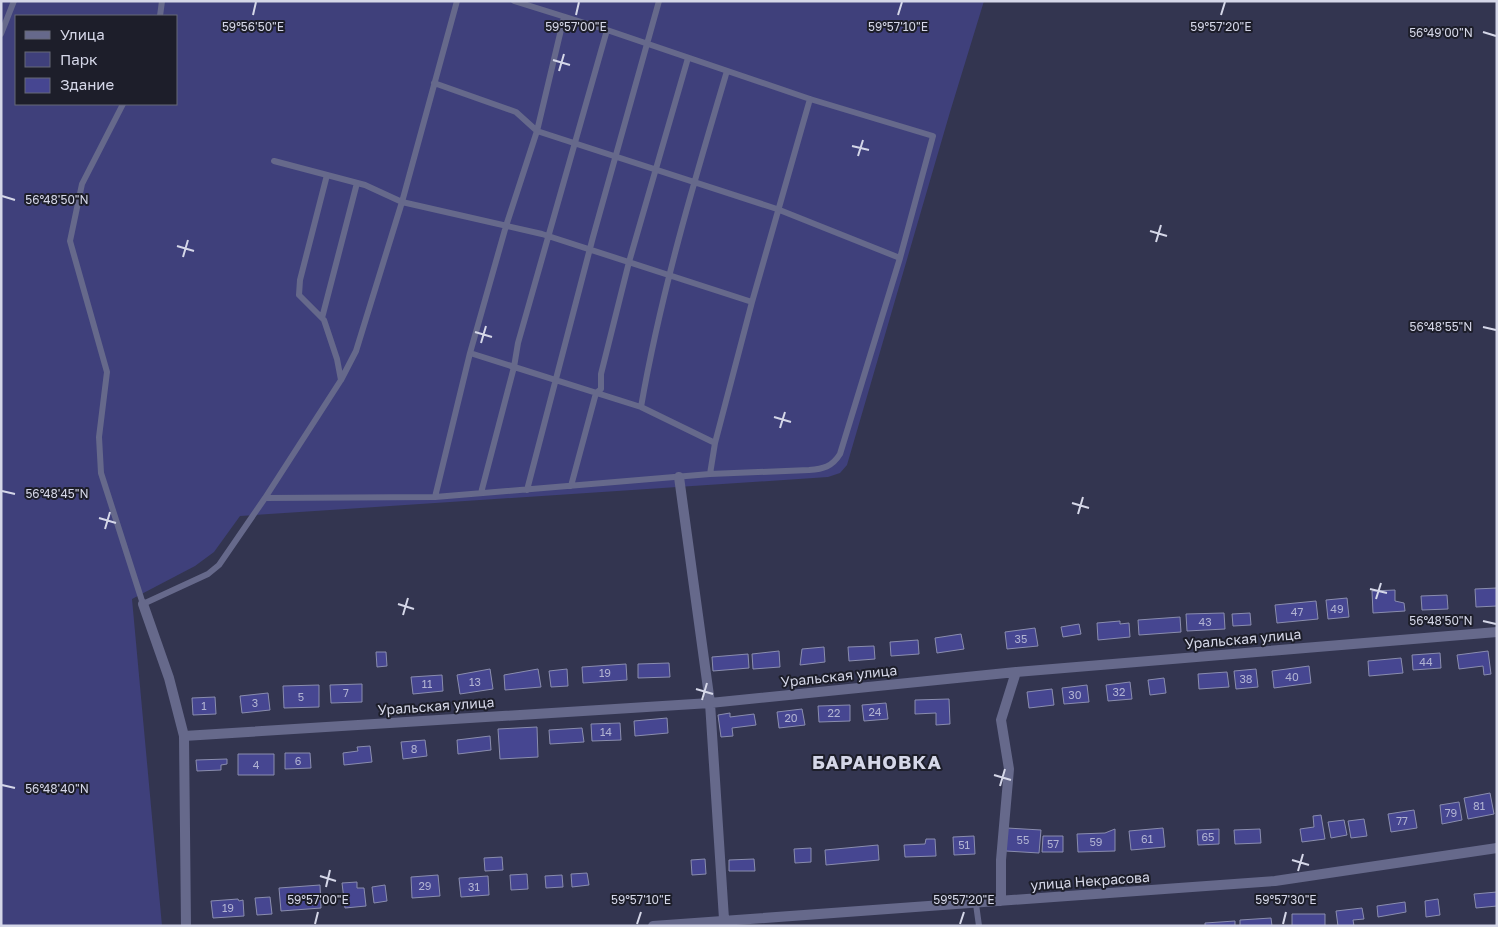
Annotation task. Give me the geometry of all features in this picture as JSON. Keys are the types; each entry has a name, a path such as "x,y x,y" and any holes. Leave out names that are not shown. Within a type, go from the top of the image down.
{"street":[{"path":"679,477 710,702 724,919"},
{"path":"142,604 169,678 184,736 186,926"},
{"name":"Уральская улица","path":"184,736 710,702 1016,672 1497,632"},
{"path":"1001,902 1001,860 1010,769 1001,720 1016,672"},
{"name":"улица Некрасова","path":"653,926 724,919 976,904 1275,881 1497,848"}],"lane":[{"path":"1,34 14,1"},
{"path":"160,15 162,1"},
{"path":"122,105 82,184 70,241 107,372 99,437 101,473 142,604 208,574 219,565 265,498 341,380 356,351 402,202 457,1"},
{"path":"265,498 435,497 710,474 810,470 830,466 840,454 900,258 933,136 810,99 607,30 514,1"},
{"path":"527,490 590,249 660,1"},
{"path":"435,497 470,353 506,226 537,131 564,17"},
{"path":"481,493 514,367 518,343 607,30"},
{"path":"571,486 596,393 602,389 601,374 629,262 688,58"},
{"path":"641,407 650,353 668,274 727,70"},
{"path":"434,83 516,112 537,131 777,209 900,258"},
{"path":"710,474 715,443 752,302 777,209 810,99"},
{"path":"274,161 357,183 402,202 548,236 752,302"},
{"path":"327,176 300,280 299,295 322,318 337,359 341,380"},
{"path":"322,318 357,183"},
{"path":"470,353 641,407 715,443"},
{"path":"976,904 979,926"}],"green space":[{"path":"1,1 984,1 847,465 840,473 828,477 240,516 214,552 195,566 132,599 162,926 1,926"}],"building":[{"path":"1497,588 1497,606 1476,607 1475,589"},
{"path":"1395,590 1395,601 1404,603 1405,611 1373,613 1372,591"},
{"path":"1447,595 1448,609 1422,610 1421,596"},
{"path":"1347,598 1349,617 1328,619 1326,600"},
{"path":"1316,601 1318,619 1277,623 1275,605"},
{"path":"1224,613 1225,629 1187,631 1186,614"},
{"path":"1250,613 1251,625 1233,626 1232,614"},
{"path":"1180,617 1181,632 1139,635 1138,620"},
{"path":"1120,621 1120,624 1129,623 1130,637 1098,640 1097,623"},
{"path":"1079,624 1081,634 1063,637 1061,627"},
{"path":"1035,628 1038,646 1007,649 1005,632"},
{"path":"961,634 964,649 937,653 935,638"},
{"path":"918,640 919,654 891,656 890,642"},
{"path":"874,646 875,659 849,661 848,647"},
{"path":"824,647 825,662 800,665 802,649"},
{"path":"779,651 780,667 753,669 752,654"},
{"path":"1488,651 1491,674 1484,675 1483,666 1459,669 1457,655"},
{"path":"376,652 386,652 387,666 377,667"},
{"path":"1440,653 1441,668 1413,670 1412,655"},
{"path":"748,654 749,668 713,671 712,657"},
{"path":"1401,658 1403,673 1369,676 1368,661"},
{"path":"669,663 670,677 638,678 638,664"},
{"path":"626,664 627,680 583,683 582,667"},
{"path":"1309,666 1311,683 1274,688 1272,671"},
{"path":"490,669 493,689 460,694 457,675"},
{"path":"538,669 541,687 505,690 504,675"},
{"path":"567,669 568,686 551,687 549,671"},
{"path":"1256,669 1258,687 1236,689 1234,671"},
{"path":"1227,672 1229,687 1199,689 1198,674"},
{"path":"442,675 443,691 413,694 411,677"},
{"path":"1164,678 1166,693 1150,695 1148,680"},
{"path":"1130,682 1132,699 1108,701 1106,685"},
{"path":"362,684 362,702 331,703 330,685"},
{"path":"319,685 319,707 284,708 283,686"},
{"path":"1087,685 1089,702 1064,704 1062,688"},
{"path":"1052,689 1054,705 1029,708 1027,692"},
{"path":"268,693 270,710 242,713 240,696"},
{"path":"215,697 216,714 193,715 192,698"},
{"path":"949,699 950,724 936,725 936,713 915,714 915,700"},
{"path":"886,703 888,719 864,721 862,705"},
{"path":"850,705 850,721 819,722 818,706"},
{"path":"802,709 805,725 779,728 777,712"},
{"path":"730,713 730,717 754,714 756,725 732,728 733,736 721,737 718,715"},
{"path":"667,718 668,733 635,736 634,721"},
{"path":"620,723 621,740 592,741 591,724"},
{"path":"537,727 538,757 500,759 498,729"},
{"path":"582,728 584,742 550,744 549,730"},
{"path":"490,736 491,750 458,754 457,740"},
{"path":"425,740 427,756 403,759 401,742"},
{"path":"370,746 372,762 344,765 343,753 358,751 357,747"},
{"path":"285,753 310,753 311,768 285,769"},
{"path":"238,754 274,754 274,775 238,775"},
{"path":"227,759 227,764 221,765 221,770 197,771 196,760"},
{"path":"1490,793 1494,814 1468,819 1464,798"},
{"path":"1459,802 1462,820 1442,824 1440,805"},
{"path":"1414,810 1417,828 1391,832 1388,814"},
{"path":"1321,815 1325,839 1302,842 1300,829 1314,827 1313,816"},
{"path":"1364,819 1367,836 1351,838 1348,821"},
{"path":"1344,820 1347,835 1331,838 1328,822"},
{"path":"1007,828 1041,830 1039,853 1006,851"},
{"path":"1163,828 1165,847 1131,850 1129,831"},
{"path":"1115,829 1115,851 1078,852 1077,834 1105,833"},
{"path":"1219,829 1219,844 1198,845 1197,830"},
{"path":"1260,829 1261,843 1235,844 1234,830"},
{"path":"974,836 975,854 954,855 953,837"},
{"path":"1043,836 1063,836 1063,852 1042,852"},
{"path":"926,839 935,839 936,856 905,857 904,845 925,844"},
{"path":"878,845 879,860 826,865 825,850"},
{"path":"811,848 811,862 795,863 794,849"},
{"path":"502,857 503,870 485,871 484,858"},
{"path":"705,859 706,874 692,875 691,860"},
{"path":"754,859 755,871 729,871 729,860"},
{"path":"587,873 589,885 572,887 571,874"},
{"path":"527,874 528,889 511,890 510,875"},
{"path":"438,875 440,896 412,898 411,877"},
{"path":"562,875 563,887 546,888 545,876"},
{"path":"488,876 489,895 461,897 459,878"},
{"path":"357,882 357,888 364,888 366,906 345,908 342,883"},
{"path":"320,885 321,908 281,911 279,888"},
{"path":"385,885 387,901 374,903 372,887"},
{"path":"1497,892 1497,906 1476,908 1474,894"},
{"path":"270,897 272,914 257,915 255,898"},
{"path":"238,899 239,901 243,900 244,916 213,918 211,901"},
{"path":"1438,899 1440,915 1426,917 1425,901"},
{"path":"1405,902 1406,912 1378,917 1377,906"},
{"path":"1362,908 1364,919 1353,920 1354,926 1338,926 1336,911"},
{"path":"1292,914 1325,914 1325,926 1292,926"},
{"path":"1271,918 1272,926 1240,926 1240,920"},
{"path":"1235,921 1235,926 1205,926 1205,923"}],"district":[{"name":"БАРАНОВКА","path":"877,762"}]}
